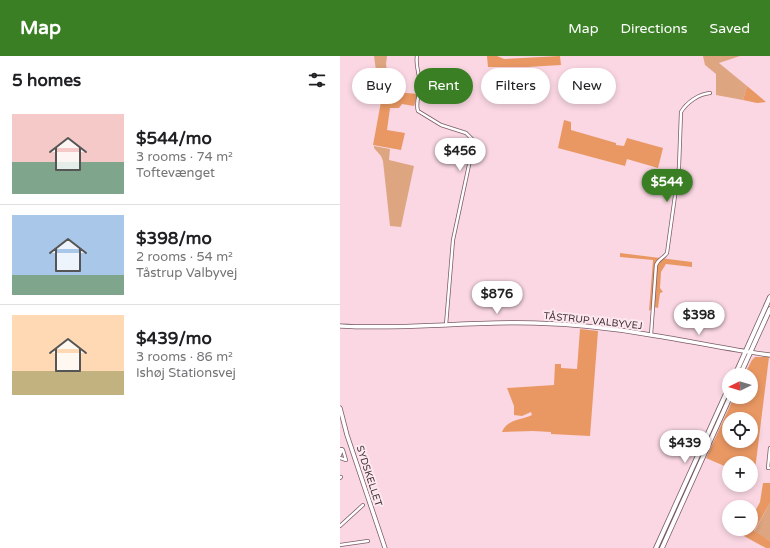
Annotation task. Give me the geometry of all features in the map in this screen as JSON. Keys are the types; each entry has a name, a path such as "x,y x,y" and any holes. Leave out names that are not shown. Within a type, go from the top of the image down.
{"main road":[{"path":"738,368 770,297"},
{"path":"743,368 770,309"},
{"path":"656,548 722,402"},
{"path":"662,548 727,404"}],"street":[{"path":"417,56 416,64 420,83 417,105 418,111 441,125 466,134 473,140 453,240 446,325"},
{"path":"651,335 656,266 657,262 667,253 675,201 679,167 681,112 683,108 698,96 710,93"},
{"name":"TÅSTRUP VALBYVEJ","path":"340,326 532,323 585,326 651,335 770,355"},
{"name":"SYDSKELLET","path":"340,408 385,548"},
{"path":"770,448 768,468 770,468"},
{"path":"341,449 343,450 346,460 340,456 341,449"},
{"path":"340,526 363,505"},
{"path":"340,545 368,541"}],"shaded area":[{"path":"374,56 387,56 386,68 376,68"},
{"path":"487,56 497,56 504,59 560,56 561,65 488,67"},
{"path":"703,56 740,56 719,63 747,86 743,100 716,95 716,74 705,65"},
{"path":"747,86 766,102 757,103 743,100"},
{"path":"406,93 414,94 414,106 402,104 406,104"},
{"path":"381,104 402,104 399,108 390,108 387,130 405,133 401,150 373,145"},
{"path":"564,120 571,122 571,130 616,143 616,145 624,146 627,138 663,148 658,168 627,159 625,166 558,148"},
{"path":"374,146 390,149 389,160 414,166 401,227 390,226 383,161"},
{"path":"620,253 692,262 692,267 666,264 661,272 660,288 663,292 660,293 658,308 654,307 649,311 653,260 620,257"},
{"path":"580,329 598,331 590,436 551,434 551,432 533,431 502,432 511,422 532,415 531,412 522,416 514,415 514,406 507,388 554,385 555,364 561,364 561,368 577,369"},
{"path":"755,357 769,357 758,446 758,412 727,412 731,404 758,404 758,368 748,368"},
{"path":"722,423 722,448 758,448 757,456 722,456 722,465 706,458"},
{"path":"763,483 770,483 770,503 758,524 758,506"},
{"path":"770,503 770,541 758,534 758,525"},
{"path":"758,534 770,541 770,548 766,548 744,536 758,536"}]}
